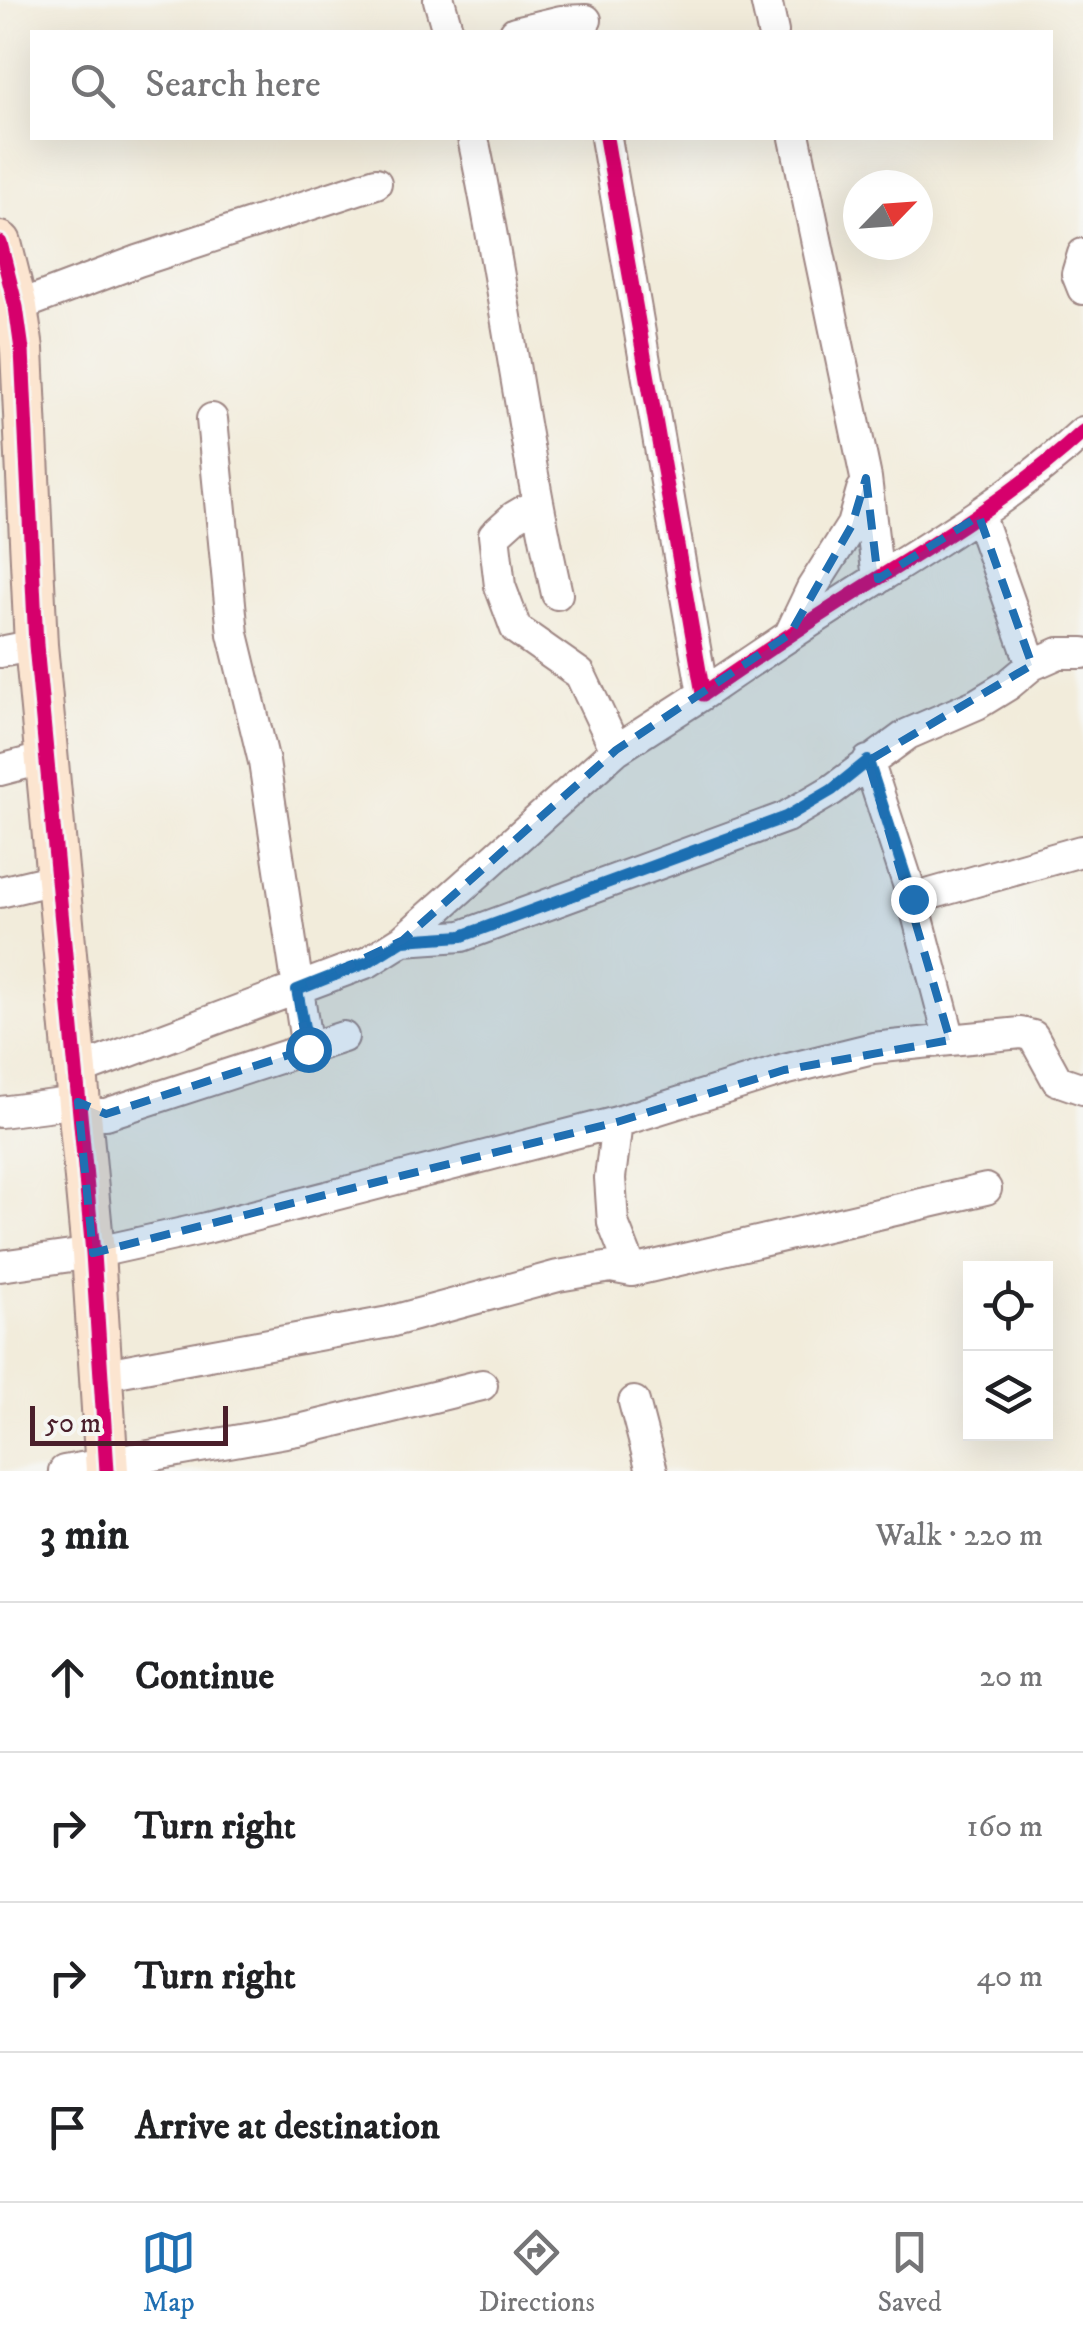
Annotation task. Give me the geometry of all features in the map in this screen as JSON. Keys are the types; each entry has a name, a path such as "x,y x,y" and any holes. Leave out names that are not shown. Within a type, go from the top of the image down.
{"street":[{"path":"439,0 447,30"},
{"path":"766,0 773,30"},
{"path":"523,30 585,18"},
{"path":"473,140 508,316 536,504 557,594"},
{"path":"606,140 704,694"},
{"path":"795,140 866,478 878,579"},
{"path":"16,307 138,261 376,183"},
{"path":"0,243 16,307 13,390 18,648 46,758 92,1253 107,1468"},
{"path":"1083,254 1077,274 1083,289"},
{"path":"212,419 233,634 264,762 308,1049"},
{"path":"0,1112 77,1087 368,962 403,940 616,750 790,634 979,516 1083,432"},
{"path":"790,634 812,588 852,525 866,478"},
{"path":"536,504 494,535 500,586 516,630 580,674 616,750"},
{"path":"979,516 1032,665"},
{"path":"403,940 462,936 786,817 832,790 908,734 992,694 1032,665 1059,653 1083,652"},
{"path":"0,770 46,758"},
{"path":"868,761 913,899 950,1040"},
{"path":"913,899 1081,851"},
{"path":"0,892 59,878"},
{"path":"0,1266 92,1253 328,1198 617,1122 784,1070 874,1048 1022,1032 1033,1036 1057,1080 1083,1090"},
{"path":"77,1087 95,1114 106,1114 344,1037"},
{"path":"617,1122 610,1178 612,1222 632,1271"},
{"path":"100,1375 389,1322 558,1276 611,1268 632,1271 986,1189"},
{"path":"64,1471 107,1468 303,1429 482,1385"},
{"path":"634,1402 652,1471"}],"highlighted area":[{"path":"866,478 878,579 979,516 1032,665 868,761 950,1040 784,1070 617,1122 93,1253 78,1102 106,1114 307,1049 297,990 403,940 616,750 790,634 852,525"}],"cycle path":[{"path":"606,140 703,694 984,510 1083,432"},
{"path":"0,243 22,350 36,645 93,1253 107,1471"}],"route":[{"path":"308,1049 297,990 368,962 403,940 462,936 786,817 832,790 868,761 913,899"}]}
